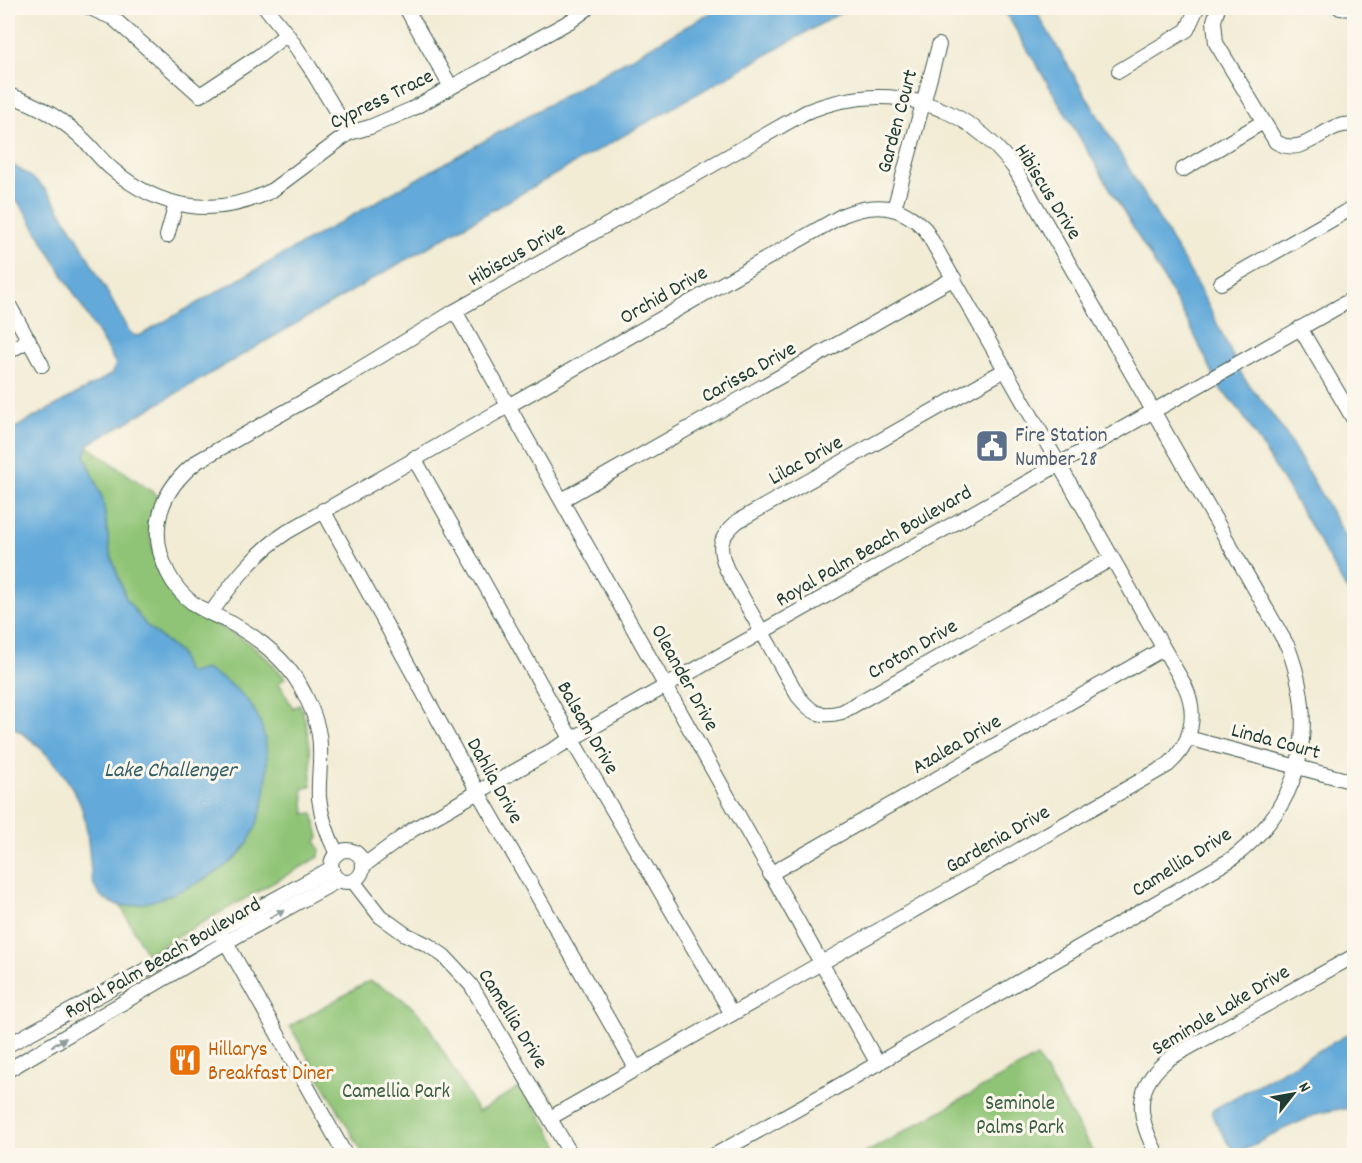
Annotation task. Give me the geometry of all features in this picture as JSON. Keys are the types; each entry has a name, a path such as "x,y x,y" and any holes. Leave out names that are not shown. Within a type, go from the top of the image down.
{"street":[{"path":"90,8 113,18 200,95 287,34"},
{"path":"266,8 287,34 348,133"},
{"path":"406,8 451,87"},
{"name":"Cypress Trace","path":"8,95 56,117 72,129 99,157 128,181 145,191 176,204 211,208 242,203 271,191 348,133 392,119 572,20 588,8"},
{"path":"1119,70 1187,30 1197,8"},
{"path":"1217,8 1214,21 1216,43 1276,142 1288,147 1300,147 1344,124 1354,125"},
{"path":"1340,8 1354,9"},
{"name":"Garden Court","path":"894,209 939,45"},
{"name":"Hibiscus Drive","path":"348,866 329,832 320,799 320,745 312,710 296,677 254,637 194,604 171,578 158,543 159,516 173,484 198,461 343,379 455,311 806,112 826,104 867,96 901,98 922,102 951,114 977,130 1007,159 1153,411"},
{"path":"1182,170 1263,122"},
{"path":"167,236 176,204"},
{"path":"1221,283 1354,207"},
{"name":"Orchid Drive","path":"211,613 241,572 267,544 843,215 865,208 894,209 915,219 926,229 1058,465"},
{"name":"Carissa Drive","path":"562,500 954,278"},
{"name":"Royal Palm Beach Boulevard","path":"8,1070 226,943 348,866 1354,298"},
{"path":"8,303 42,365"},
{"name":"Oleander Drive","path":"455,311 878,1064"},
{"path":"1300,328 1354,420"},
{"path":"8,352 29,340"},
{"name":"Lilac Drive","path":"762,632 721,556 721,544 726,531 738,521 1005,370"},
{"name":"Camellia Drive","path":"713,1155 878,1064 1230,860 1257,837 1288,790 1297,767 1304,710 1300,684 1288,647 1153,411"},
{"name":"Balsam Drive","path":"414,458 572,740 732,1014"},
{"path":"1058,465 1185,686 1190,699 1192,720 1188,738"},
{"name":"Dahlia Drive","path":"323,510 478,792 636,1068"},
{"name":"Croton Drive","path":"762,632 798,696 808,709 829,715 842,712 1111,559"},
{"name":"Azalea Drive","path":"770,874 1163,649"},
{"name":"Linda Court","path":"1188,738 1354,782"},
{"name":"Gardenia Drive","path":"550,1118 1168,765 1182,750 1188,738"},
{"name":"Royal Palm Beach Boulevard","path":"8,1046 218,929 348,866"},
{"name":"Camellia Drive","path":"348,866 370,904 390,924 429,945 459,970 471,985 572,1155"},
{"path":"218,929 346,1155"},
{"name":"Seminole Lake Drive","path":"1158,1155 1143,1125 1142,1103 1148,1082 1162,1065 1170,1058 1354,956"}],"green space":[{"path":"88,446 158,496 154,512 152,544 160,574 179,600 192,611 250,644 285,678 279,683 293,708 300,704 310,745 311,787 303,788 305,814 313,813 319,837 316,842 320,849 319,857 147,954 120,905 128,906 166,895 232,861 251,837 228,683 205,670 191,673 186,671 178,652 146,625 126,599 110,552 103,500 85,455"},
{"name":"Camellia Park","path":"369,981 400,998 426,1022 478,1112 523,1085 564,1155 364,1155 290,1026"},
{"name":"Seminole Palms Park","path":"1037,1057 1095,1155 862,1155"}],"water":[{"name":"Lake Challenger","path":"719,8 849,8 464,226 89,444 85,455 103,500 110,552 126,599 146,625 180,654 186,671 191,673 205,669 227,682 252,706 262,728 267,764 263,803 251,837 242,851 220,870 174,893 142,904 124,906 105,899 95,888 85,821 72,788 49,756 29,738 8,724 8,432 105,378 112,373 116,364 27,214 19,203 8,196 8,162 30,176 53,199 77,237 128,330 133,335 139,336"},
{"path":"1003,8 1034,8 1189,270 1243,377 1287,436 1354,551 1354,603 1248,423 1235,404 1221,390 1190,326 1163,278"},
{"path":"1354,1031 1354,1109 1319,1113 1243,1151 1233,1150 1214,1120 1212,1113 1214,1109"}],"place":[{"name":"Fire Station Number 28","path":"992,446"},
{"name":"Hillarys Breakfast Diner","path":"185,1060"}]}
